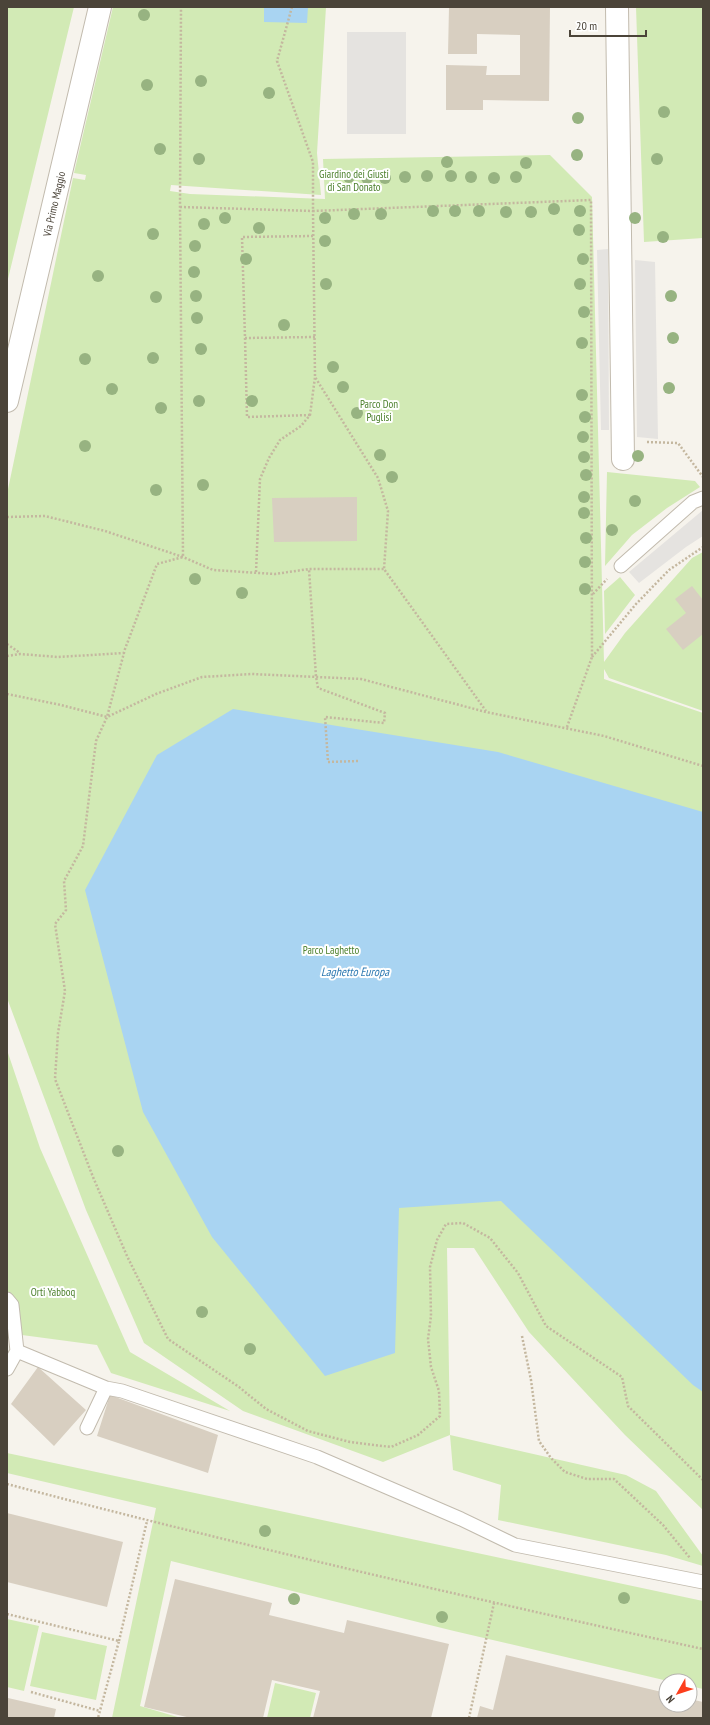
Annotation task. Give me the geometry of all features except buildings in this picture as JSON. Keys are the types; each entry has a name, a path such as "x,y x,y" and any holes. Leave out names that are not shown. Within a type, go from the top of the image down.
{"street":[{"name":"Via Primo Maggio","path":"7,401 100,7"},
{"path":"617,7 623,450"}],"lane":[{"path":"620,566 693,502 703,498"},
{"path":"7,1299 12,1305 18,1351 7,1369"},
{"path":"18,1351 106,1388 122,1391 317,1457 461,1519 515,1545 703,1582"},
{"path":"87,1428 106,1388"}],"path":[{"path":"182,7 180,207 183,557"},
{"path":"256,572 260,479 269,458 280,440 300,426 310,415 315,377 313,162 277,61 292,7"},
{"path":"180,207 313,212 591,200 592,657 568,727"},
{"path":"310,415 247,417 242,237 313,236"},
{"path":"245,338 315,337"},
{"path":"315,377 378,478 388,511 384,569 486,712"},
{"path":"623,450 678,443 703,477"},
{"path":"7,517 45,516 105,531 183,557 212,570 238,573 256,572 275,574 309,569 384,569"},
{"path":"592,657 636,604 669,570 703,547"},
{"path":"183,557 157,564 124,653 107,717 96,741 83,846 64,881 66,910 55,924 65,991 58,1033 55,1078 93,1177 127,1256 168,1339 239,1386 266,1409 308,1431 350,1442 391,1447 418,1435 440,1416 440,1391 431,1367 428,1339 432,1316 430,1267 437,1240 446,1224 463,1223 490,1238 495,1244 518,1273 546,1326 622,1377 628,1406 703,1480"},
{"path":"309,569 318,688 385,713 384,723 325,717 328,762 358,761"},
{"path":"7,644 20,654"},
{"path":"7,656 20,654 58,657 124,653"},
{"path":"7,694 61,704 107,717 156,694 202,676 252,674 361,679 486,712 568,727 604,736 703,766"},
{"path":"522,1336 531,1380 539,1441 551,1458 565,1472 588,1479 614,1479 663,1525 693,1563"},
{"path":"7,1484 148,1521 494,1603 703,1649"},
{"path":"98,1718 119,1642 148,1521"},
{"path":"469,1718 494,1603"},
{"path":"7,1614 119,1642"},
{"path":"31,1692 100,1711"}],"green space":[{"path":"7,7 74,7 7,283"},
{"name":"Parco Laghetto","path":"113,7 326,7 317,153 321,195 171,185 170,191 190,194 325,199 323,159 550,155 592,197 604,662 625,633 692,558 703,552 703,711 609,678 604,669 604,679 703,713 703,1510 625,1435 529,1332 474,1248 447,1248 450,1435 383,1462 243,1411 144,1343 86,1210 7,998 7,494 73,178 85,180 86,175 74,173"},
{"path":"636,7 703,7 703,238 644,242"},
{"path":"607,472 695,481 700,487 667,508 632,535 605,566"},
{"path":"620,577 635,595 605,634 604,591"},
{"name":"Orti Yabboq","path":"7,1050 40,1148 130,1352 230,1411 111,1373 97,1345 7,1333"},
{"path":"450,1435 626,1475 656,1491 703,1556 703,1566 666,1555 498,1520 501,1485 453,1470"},
{"path":"7,1453 703,1601 703,1689 698,1688 698,1673 658,1673 658,1679 454,1631 171,1561 140,1706 181,1718 112,1718 156,1508 7,1473"},
{"path":"7,1619 39,1626 24,1691 7,1687"},
{"path":"42,1632 107,1646 96,1700 30,1686"},
{"path":"275,1683 316,1693 310,1718 267,1718"}],"shaded area":[{"path":"347,32 406,32 406,134 347,134"},
{"path":"608,249 609,430 601,430 597,250"},
{"path":"635,260 655,262 658,439 637,437"},
{"path":"703,510 703,536 639,583 629,572"}],"water":[{"path":"264,7 308,7 307,23 264,22"},
{"name":"Laghetto Europa","path":"233,709 498,752 703,812 703,1392 693,1385 501,1201 399,1208 395,1353 325,1376 212,1237 143,1112 85,890 157,755"}],"park label":[{"name":"Giardino dei Giusti di San Donato","path":"354,180"},
{"name":"Parco Don Puglisi","path":"379,410"}]}
